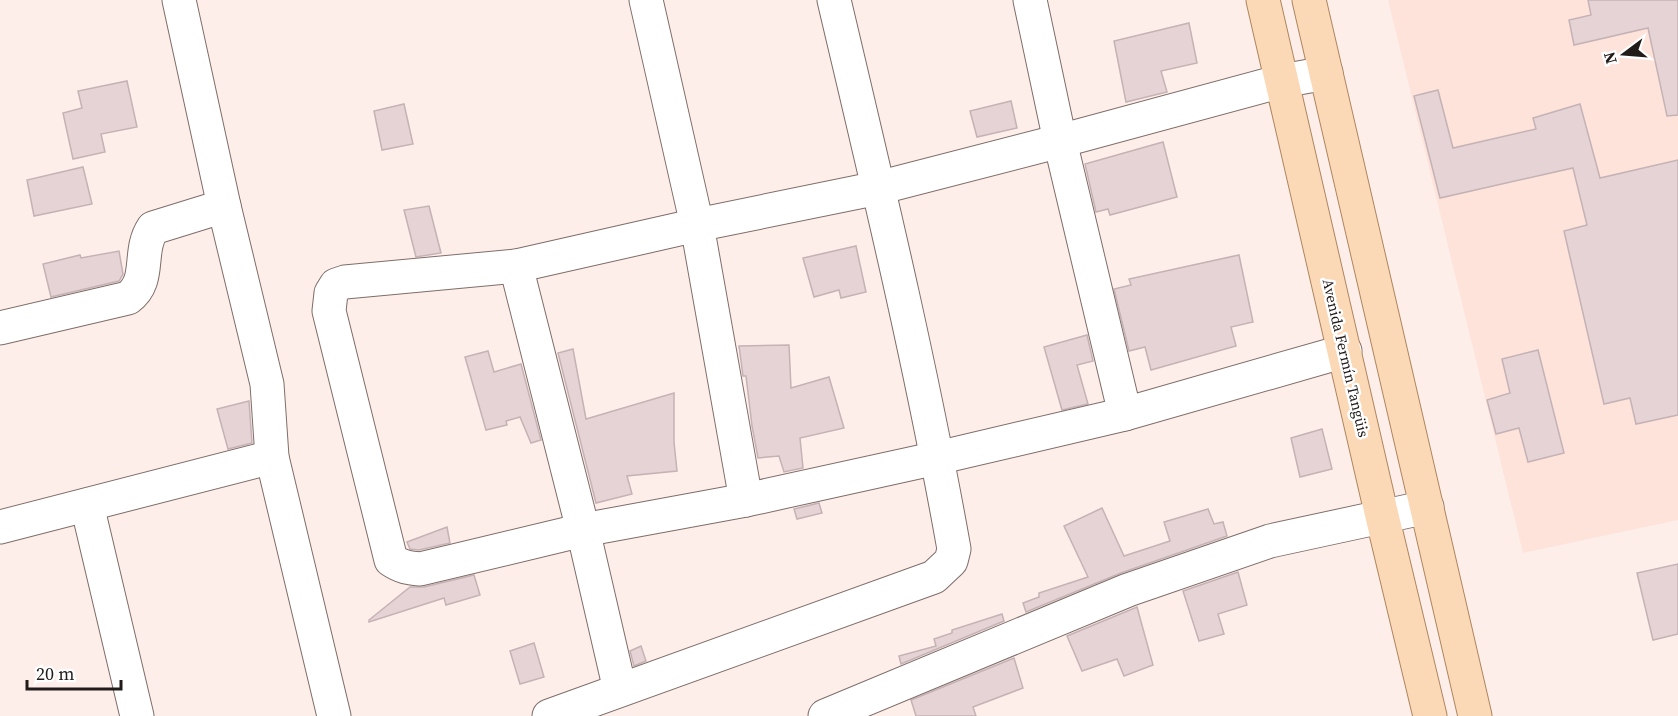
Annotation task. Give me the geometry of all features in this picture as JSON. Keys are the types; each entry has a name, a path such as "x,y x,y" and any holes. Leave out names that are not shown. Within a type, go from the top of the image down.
{"main road":[{"name":"Avenida Fermín Tangüis","path":"1263,0 1430,716"},
{"path":"1309,0 1475,716"}],"street":[{"path":"179,0 267,384 272,457 334,716"},
{"path":"646,0 697,225 746,500"},
{"path":"549,716 934,577 951,561 954,549 937,458 834,0"},
{"path":"1030,0 1060,141 1125,414"},
{"path":"1326,73 1282,81 878,188 697,225 516,266 345,282 336,285 331,293 329,311 392,560 398,565 420,569 583,531 746,500 1125,414 1345,351"},
{"path":"0,327 128,298 140,285 146,238 153,228 225,206"},
{"path":"516,266 583,531 620,690"},
{"path":"0,527 272,457"},
{"path":"87,505 137,716"},
{"path":"825,716 1128,590 1270,541 1426,507"}],"shaded area":[{"path":"1388,0 1678,0 1678,520 1523,553"}],"building":[{"path":"1588,0 1678,0 1678,115 1667,116 1648,28 1574,45 1569,20 1591,15"},
{"path":"1189,23 1197,63 1161,71 1167,92 1126,102 1114,41"},
{"path":"127,81 137,127 101,134 105,152 73,159 63,113 82,108 78,91"},
{"path":"1438,90 1453,148 1536,129 1533,118 1580,104 1600,178 1678,160 1678,415 1636,424 1630,398 1604,404 1564,231 1587,225 1573,168 1440,198 1414,96"},
{"path":"1011,101 1017,128 977,137 970,111"},
{"path":"404,104 413,144 382,150 374,111"},
{"path":"1163,142 1177,197 1110,215 1108,209 1096,212 1085,164"},
{"path":"83,167 92,204 34,216 27,180"},
{"path":"429,206 441,253 416,257 404,210"},
{"path":"856,246 866,292 841,298 839,290 814,297 803,258"},
{"path":"119,251 123,274 119,281 51,297 43,264 80,255 81,258"},
{"path":"1239,255 1253,322 1231,327 1236,346 1151,370 1145,347 1129,351 1114,289 1131,285 1129,279"},
{"path":"1087,335 1093,361 1077,365 1088,404 1062,410 1044,347"},
{"path":"789,345 791,388 829,377 844,428 800,438 803,468 784,472 779,456 758,458 746,376 743,376 739,346"},
{"path":"573,349 586,419 674,393 674,442 677,471 627,476 632,494 596,503 558,353"},
{"path":"1538,350 1564,453 1528,462 1519,428 1496,434 1487,400 1510,393 1502,359"},
{"path":"488,351 494,372 521,364 541,440 531,443 520,417 506,421 507,425 486,430 465,357"},
{"path":"249,401 252,443 228,449 217,409"},
{"path":"1322,429 1332,469 1300,477 1291,438"},
{"path":"819,503 822,513 797,519 794,509"},
{"path":"1102,508 1124,556 1170,541 1164,522 1208,509 1214,524 1223,522 1227,536 1121,573 1026,612 1023,603 1039,597 1039,593 1088,577 1064,526"},
{"path":"447,527 450,543 419,550 410,549 407,542"},
{"path":"1678,564 1678,634 1653,640 1637,573"},
{"path":"1238,572 1247,605 1218,614 1224,634 1199,641 1183,591"},
{"path":"474,575 480,595 446,605 444,598 369,622 410,587 424,587"},
{"path":"1137,607 1153,665 1124,676 1117,659 1082,671 1067,636"},
{"path":"1002,614 1004,621 901,664 899,656 936,646 934,639 952,633 952,630"},
{"path":"534,643 544,677 520,684 510,651"},
{"path":"641,646 646,661 634,666 630,651"},
{"path":"1014,658 1023,688 973,707 976,716 916,716 911,700"}]}
